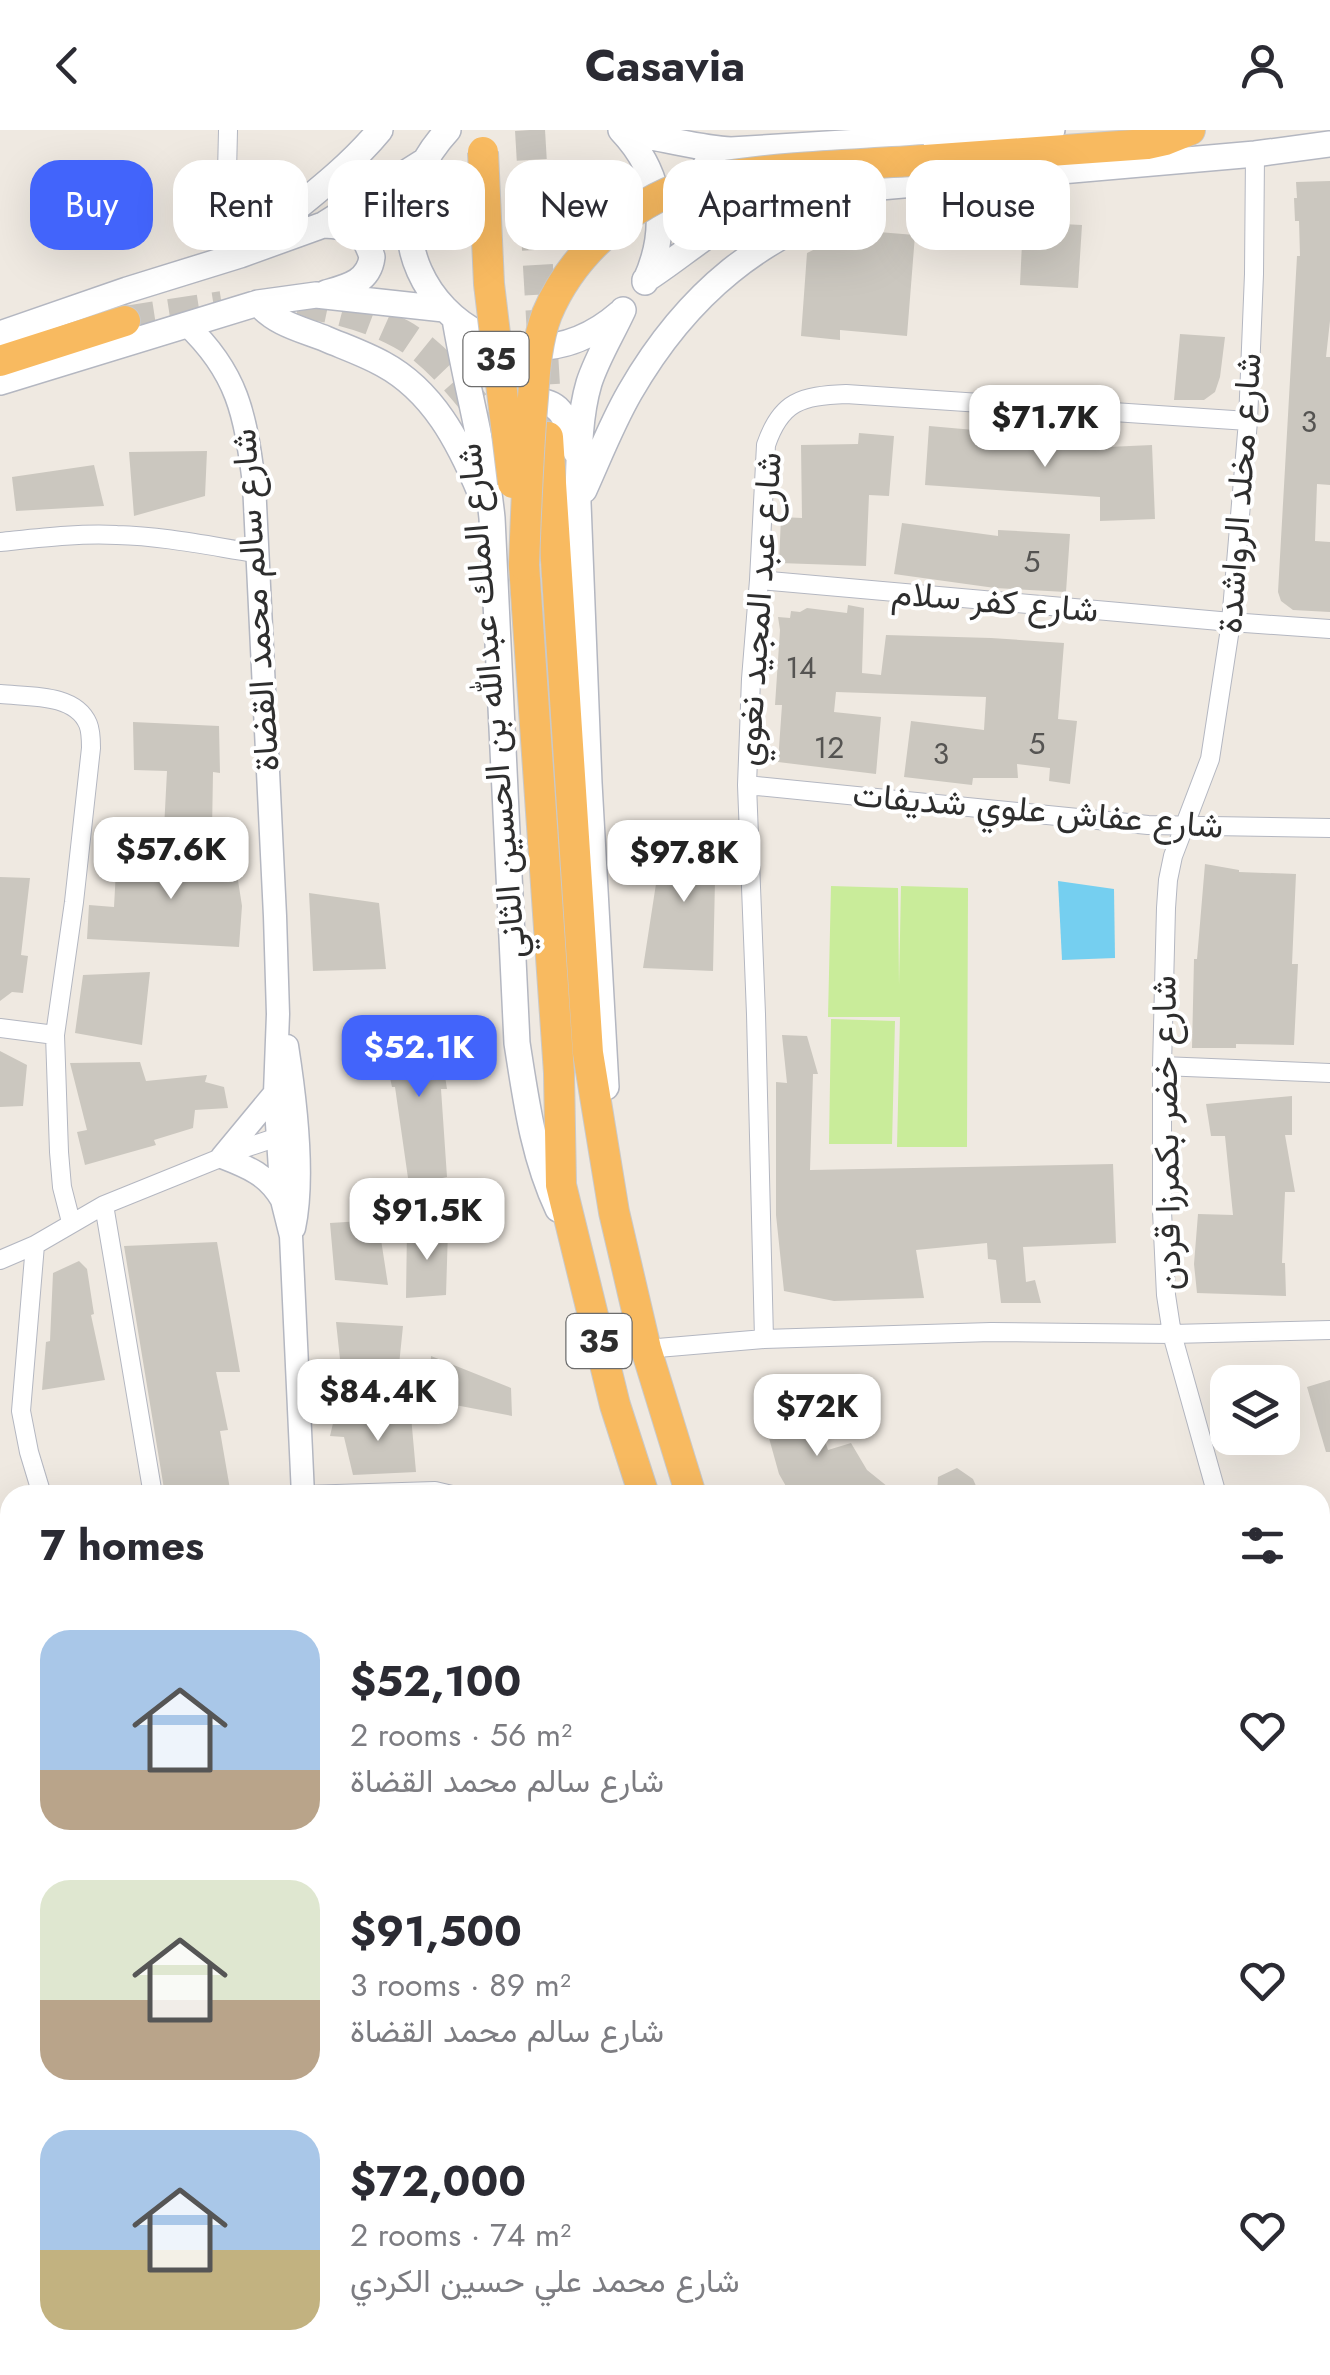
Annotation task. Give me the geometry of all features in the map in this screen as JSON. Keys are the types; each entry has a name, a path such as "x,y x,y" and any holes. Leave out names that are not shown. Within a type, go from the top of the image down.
{"highway":[{"name":"شارع الملك عبدالله بن الحسين الثاني","path":"482,130 490,302 524,565 559,1072 561,1186 615,1405 641,1485"},
{"path":"1016,160 1147,144 1190,130"},
{"path":"524,565 529,436 541,334 559,292 588,250 634,210 686,185 717,177 773,170 906,172"},
{"path":"0,361 125,321"},
{"name":"شارع الملك عبدالله بن الحسين الثاني","path":"548,438 558,509 588,1053 614,1212 646,1350 688,1485"}],"main road":[{"path":"233,257 342,171 380,130"},
{"path":"622,131 731,150 1052,130"},
{"path":"622,131 647,164 659,202 658,242 646,280"},
{"path":"0,334 323,225 435,142"},
{"path":"435,142 413,186 410,239 428,288 450,314 492,339 534,346 575,340 601,328 623,310"},
{"path":"1070,164 1255,154 1330,144"},
{"path":"713,160 731,150"},
{"path":"558,509 604,444 634,385 681,319 709,288 749,256 794,228 906,177"},
{"path":"0,382 258,303 316,296 358,282 366,276 372,257 366,241 351,228 323,225"},
{"path":"558,509 579,462 590,378 623,310 646,280 688,250"},
{"path":"316,296 450,314"},
{"path":"258,303 285,324 382,364 424,396 462,449 492,518"},
{"path":"450,314 492,518 517,1043 539,1163 575,1244"},
{"path":"488,484 489,444 496,421 506,408 518,403 544,400 558,408 572,435 579,462"}],"street":[{"path":"228,130 233,257"},
{"path":"801,130 824,144"},
{"name":"شارع مخلد الرواشدة","path":"1184,826 1210,759 1232,622 1248,421 1255,154"},
{"name":"شارع سالم محمد القضاة","path":"186,324 206,342 234,388 254,483 278,1014 275,1093 298,1194 291,1236"},
{"name":"شارع عبد المجيد نغوي","path":"764,1339 747,785 766,445 773,424 787,408 802,400 846,394 1248,421"},
{"path":"0,542 116,535 256,553"},
{"name":"شارع كفر سلام","path":"759,580 1330,629"},
{"path":"0,694 71,705 82,713 90,727 76,883 55,1035 59,1152 71,1222"},
{"name":"شارع عفاش علوي شديفات","path":"747,785 1129,824 1330,828"},
{"name":"شارع خضر بكمرزا قردن","path":"1184,826 1168,880 1162,1066 1163,1256 1172,1334 1213,1485"},
{"name":"شارع سالم محمد القضاة","path":"278,1014 289,1058 282,1200 291,1236 303,1485"},
{"path":"0,1028 55,1035"},
{"path":"1162,1066 1330,1073"},
{"path":"222,1157 275,1093"},
{"path":"0,1260 35,1245 104,1205 287,1134"},
{"path":"222,1157 256,1171 269,1181 282,1200"},
{"path":"104,1205 151,1485"},
{"path":"35,1245 21,1411 39,1485"},
{"path":"646,1350 764,1339 990,1332 1172,1334 1330,1330"}],"green space":[{"path":"831,886 898,888 899,985 901,886 968,888 967,1147 897,1147 900,1017 828,1017"},
{"path":"831,1019 895,1021 892,1144 829,1144"}],"water":[{"path":"1058,881 1114,889 1115,958 1062,960"}],"building":[{"path":"1330,181 1330,321 1326,357 1330,357 1330,485 1317,484 1315,541 1330,542 1330,612 1293,610 1281,601 1278,592 1300,256 1299,221 1295,221 1296,182"},
{"path":"1070,224 1082,225 1078,288 1020,285 1022,250 1070,250"},
{"path":"886,233 906,234 906,250 914,250 907,336 840,330 840,340 801,336 807,253 886,250"},
{"path":"1180,334 1225,337 1215,392 1204,400 1174,400"},
{"path":"929,426 997,432 996,441 1086,448 1152,445 1155,519 1100,521 1100,497 925,485"},
{"path":"859,433 894,436 889,496 869,495 866,566 779,563 781,517 802,518 801,445 858,444"},
{"path":"207,451 205,496 134,516 129,452"},
{"path":"94,465 104,506 16,511 12,477"},
{"path":"902,523 998,536 998,530 1070,534 1066,592 995,588 894,574"},
{"path":"848,605 864,608 862,673 881,675 886,635 1064,643 1058,719 1077,721 1070,784 1049,781 1050,768 1017,764 1018,778 973,778 972,785 904,777 911,721 984,730 986,697 836,692 834,712 881,717 876,774 778,762 782,705 775,705 778,617 790,618 791,611 807,608 847,613"},
{"path":"133,722 219,726 220,773 213,772 212,831 164,829 167,771 134,770"},
{"path":"664,832 716,836 713,971 643,968"},
{"path":"117,852 235,861 242,906 239,947 87,939 89,905 114,907"},
{"path":"1205,864 1239,872 1296,874 1292,964 1298,964 1294,1045 1192,1048 1194,959"},
{"path":"0,877 30,878 21,955 28,956 23,993 12,992 0,1001"},
{"path":"309,893 379,903 386,969 313,971"},
{"path":"150,972 142,1045 75,1033 83,975"},
{"path":"380,1031 438,1031 447,1089 441,1089 447,1177 409,1185 395,1087"},
{"path":"782,1035 807,1036 818,1074 813,1074 810,1170 1113,1164 1116,1243 1023,1247 1026,1282 1035,1280 1041,1303 1001,1303 996,1260 988,1259 987,1243 916,1250 924,1298 834,1301 784,1291 776,1215 776,1082 787,1083"},
{"path":"0,1051 27,1065 23,1106 0,1107"},
{"path":"140,1062 146,1081 207,1075 205,1082 224,1087 228,1108 195,1110 193,1128 154,1140 156,1145 85,1165 77,1132 87,1130 70,1063"},
{"path":"1292,1096 1292,1135 1285,1135 1295,1192 1285,1192 1282,1263 1286,1296 1197,1293 1194,1264 1198,1214 1233,1215 1225,1136 1211,1136 1206,1104"},
{"path":"378,1220 388,1285 335,1280 330,1223"},
{"path":"407,1228 448,1230 446,1295 406,1298"},
{"path":"217,1242 240,1372 216,1372 228,1430 220,1431 229,1485 163,1485 124,1246"},
{"path":"79,1261 87,1269 94,1314 91,1315 105,1380 42,1390 46,1342 50,1341 53,1273"},
{"path":"336,1322 403,1326 398,1375 342,1378"},
{"path":"431,1356 511,1388 512,1416 429,1400"},
{"path":"1330,1380 1330,1452 1326,1452 1307,1387"},
{"path":"814,1408 828,1450 851,1443 867,1470 886,1485 785,1485 762,1413"},
{"path":"411,1416 416,1472 353,1475 344,1437 330,1436 334,1419"},
{"path":"957,1468 976,1485 938,1485 938,1477"}],"tunnel":[{"path":"530,130 548,437"},
{"path":"298,303 364,318 417,344 464,390 515,459"},
{"path":"125,321 222,306"}]}
